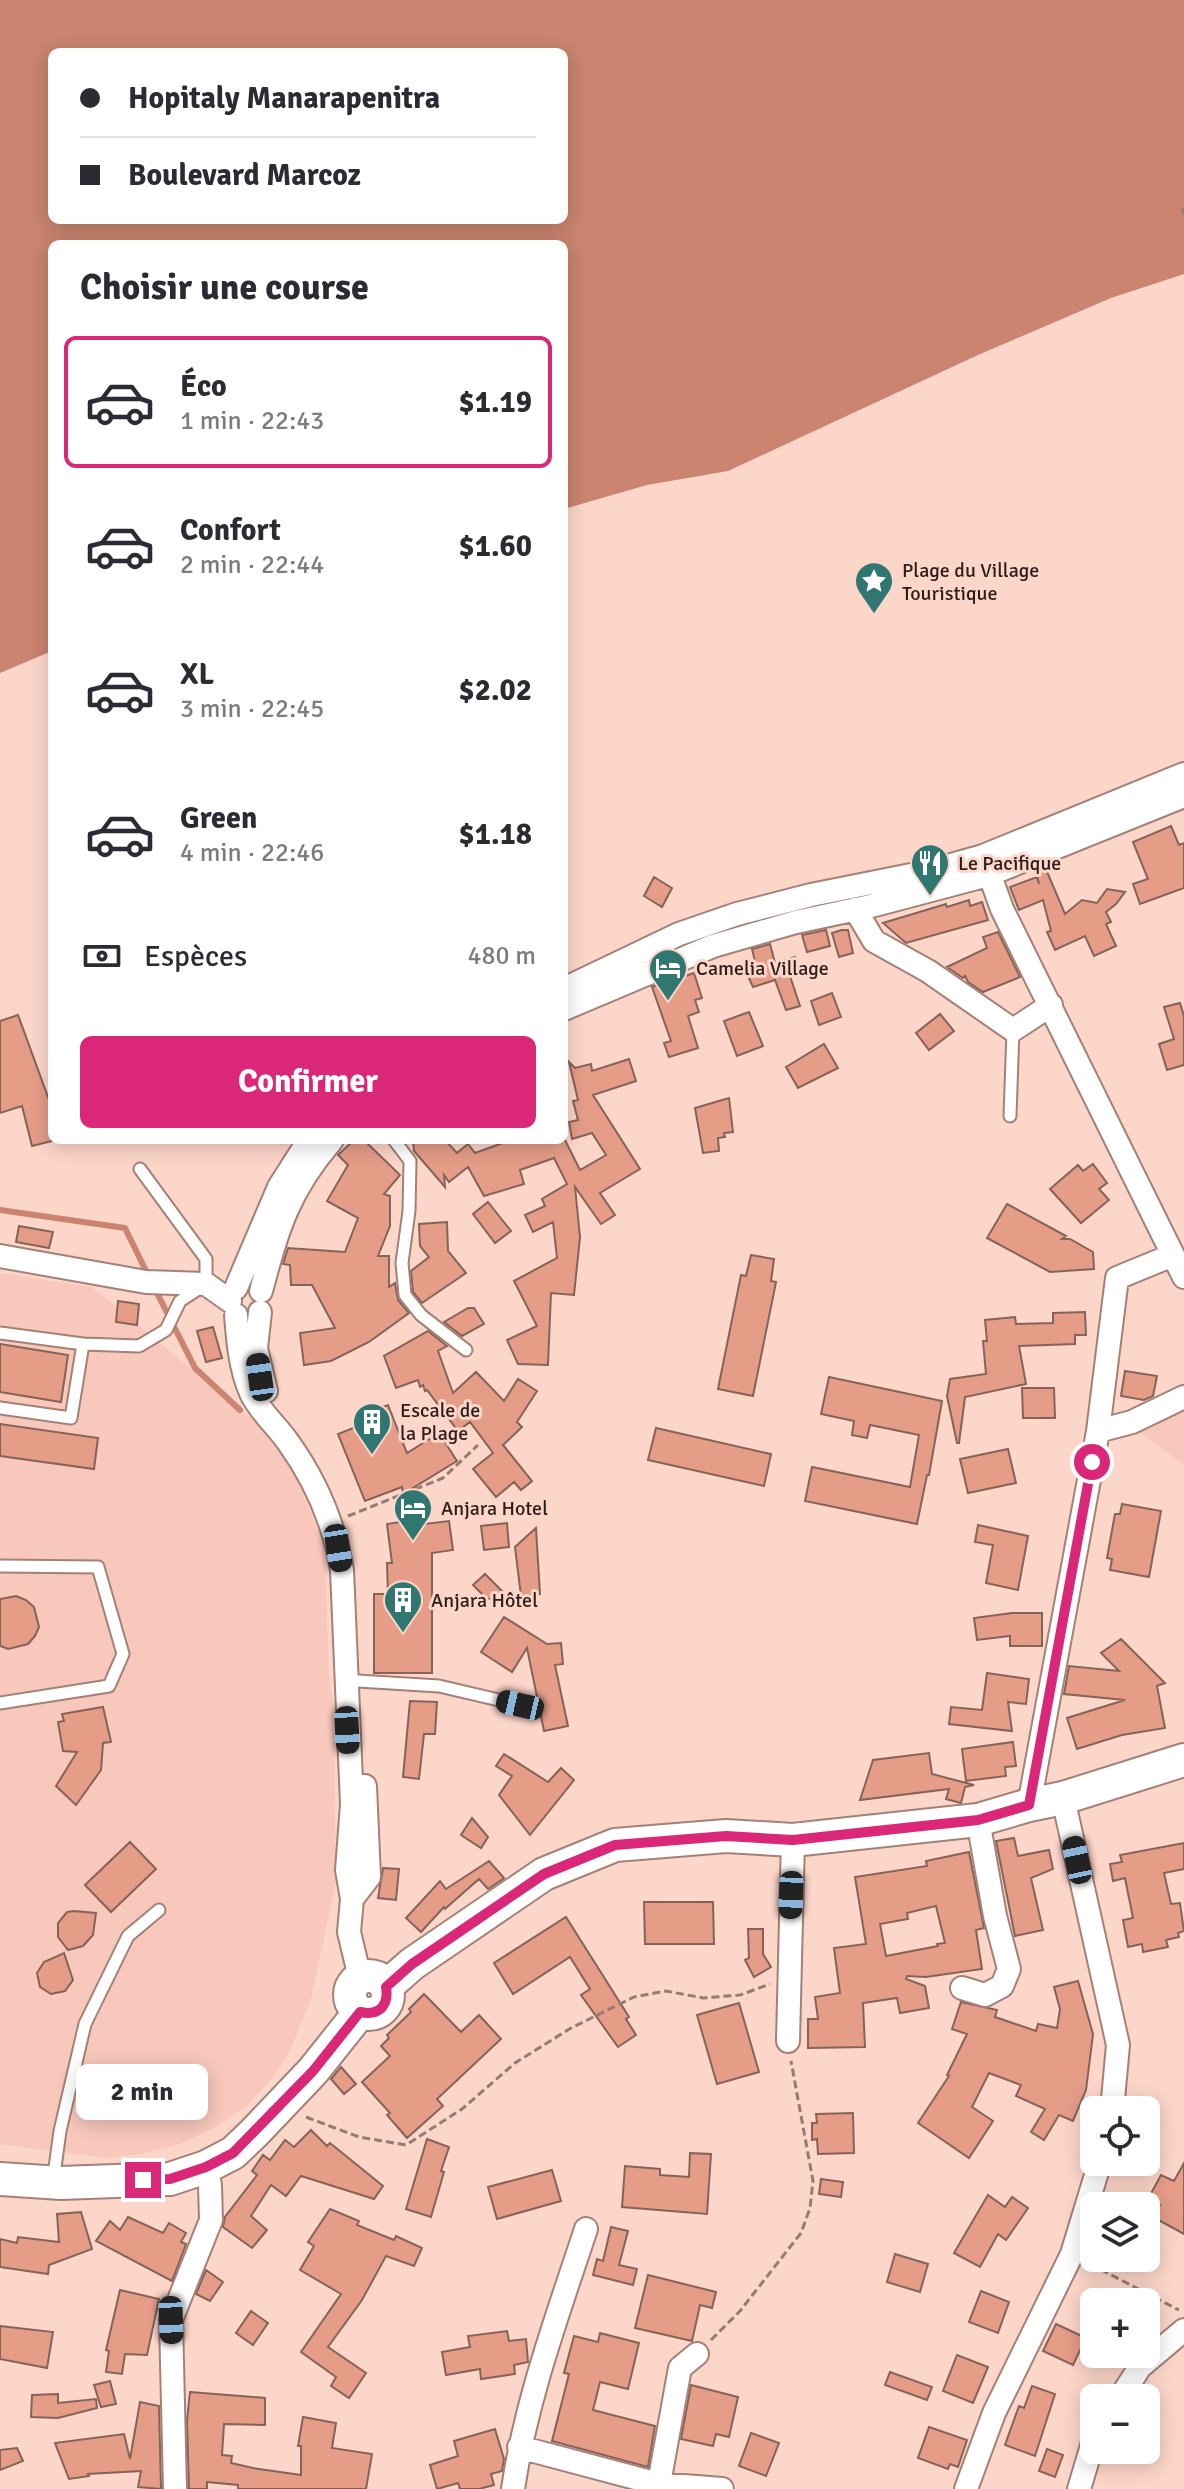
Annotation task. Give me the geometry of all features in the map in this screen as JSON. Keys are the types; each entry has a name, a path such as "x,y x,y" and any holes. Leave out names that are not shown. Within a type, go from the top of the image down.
{"main road":[{"path":"0,2179 53,2182 170,2179 206,2167 233,2153 313,2071 360,2012 371,2014 382,2009 388,1999 373,1982 412,1964 544,1874 615,1845 726,1836 793,1840 978,1820 1063,1798 1184,1760"}],"street":[{"path":"568,987 679,934 737,914 811,895 926,872 986,866 1184,774"},
{"path":"568,1007 713,946 855,909 1184,796"},
{"path":"986,866 1184,1277"},
{"path":"855,909 874,941 928,971 1013,1030 1051,1005"},
{"path":"306,1144 279,1187 234,1301 239,1350 250,1390 257,1405 329,1490 341,1519 353,1566 348,1606 352,1804 347,1870 352,1899 349,1932 373,1982"},
{"path":"329,1144 296,1188 279,1225 260,1301 256,1348 266,1391 310,1465 338,1548 342,1570 358,1681 369,1877 352,1899"},
{"path":"1029,1805 1098,1431 1117,1278 1173,1255"},
{"path":"0,1256 146,1282 178,1293 206,1284 234,1301 251,1318 260,1301"},
{"path":"234,1301 246,1285 260,1301"},
{"path":"1098,1431 1132,1422 1184,1397"},
{"path":"1063,1798 1118,2045 1113,2096"},
{"path":"962,1988 985,1995 1002,1986 1009,1969 995,1916 978,1820"},
{"path":"788,2041 793,1840"},
{"path":"175,2489 171,2320 211,2220 206,2167"},
{"path":"966,2489 994,2413 1072,2254 1096,2176"},
{"path":"513,2489 519,2447 552,2330 586,2229"},
{"path":"1129,2384 1140,2367 1184,2330"},
{"path":"658,2487 680,2368 697,2354"},
{"path":"519,2447 658,2487 722,2489"},
{"path":"1079,2489 1086,2464"}],"lane":[{"path":"1010,1116 1013,1030"},
{"path":"397,1144 410,1161 409,1211 402,1263 405,1295 421,1315 466,1350"},
{"path":"140,1169 206,1259 206,1284"},
{"path":"0,1333 83,1344 139,1346 166,1330 178,1293"},
{"path":"0,1408 71,1418 83,1344"},
{"path":"0,1566 98,1567 123,1654 109,1686 0,1703"},
{"path":"358,1681 439,1686 520,1705"},
{"path":"53,2182 60,2131 85,2024 128,1936 159,1910"}],"path":[{"path":"1182,208 1184,214"},
{"path":"341,1519 443,1478 478,1445"},
{"path":"278,2108 359,2137 406,2145 462,2109 515,2063 571,2028 634,1997 666,1991 703,1998 740,1995 788,1977"},
{"path":"697,2354 740,2311 801,2233 810,2208 813,2181 788,2041"},
{"path":"1072,2254 1184,2313"}],"shaded area":[{"path":"0,0 1184,0 1184,274 1111,298 978,355 728,471 647,485 568,508 568,240 48,240 48,653 0,673"},
{"path":"0,1273 92,1287 252,1419 296,1476 325,1548 329,1682 334,1703 336,1881 311,1999 289,2053 269,2082 244,2108 212,2129 180,2144 141,2154 107,2158 0,2144"},
{"path":"1184,1407 1184,1465 1136,1430"}],"building":[{"path":"1171,826 1179,845 1184,843 1184,888 1140,904 1133,884 1148,879 1133,842"},
{"path":"1045,867 1065,914 1082,900 1097,903 1107,889 1125,892 1106,912 1111,922 1106,924 1116,946 1094,956 1085,936 1055,950 1047,932 1051,931 1043,900 1019,910 1010,887 1037,877 1039,884 1036,871"},
{"path":"654,877 672,888 662,907 644,896"},
{"path":"969,900 970,906 982,902 988,920 906,943 883,923 946,904 947,907"},
{"path":"826,930 830,946 807,952 802,935"},
{"path":"848,930 853,953 839,957 832,933"},
{"path":"998,932 1020,977 983,992 968,982 965,976 963,978 947,967 987,948 983,937"},
{"path":"770,944 775,963 795,957 800,973 790,976 800,1006 786,1010 775,980 753,987 747,974 757,970 752,949"},
{"path":"694,973 702,998 695,1000 699,1012 688,1016 698,1048 669,1057 664,1043 671,1041 652,987"},
{"path":"832,993 841,1017 819,1025 811,1001"},
{"path":"1180,1003 1184,1016 1184,1065 1167,1070 1159,1044 1174,1039 1164,1007"},
{"path":"749,1012 763,1046 737,1056 724,1021"},
{"path":"940,1014 954,1031 929,1050 916,1033"},
{"path":"18,1015 48,1097 48,1142 32,1146 22,1106 0,1113 0,1021"},
{"path":"824,1044 838,1068 798,1088 786,1067"},
{"path":"629,1059 636,1081 593,1095 640,1169 600,1193 615,1215 601,1224 575,1187 580,1237 574,1295 551,1293 548,1365 518,1364 507,1340 537,1326 514,1281 557,1258 553,1222 533,1232 525,1215 545,1206 542,1199 567,1184 554,1158 520,1170 524,1184 484,1196 468,1167 449,1182 444,1175 445,1187 414,1151 413,1144 449,1144 457,1153 468,1144 475,1153 500,1144 567,1144 580,1170 606,1155 592,1133 572,1139 569,1122 578,1120 573,1101 578,1100 569,1062 575,1068 591,1064 592,1071"},
{"path":"729,1098 733,1132 724,1133 725,1137 718,1138 719,1151 703,1153 695,1108"},
{"path":"350,1144 368,1144 400,1175 384,1194 390,1196 390,1226 378,1256 389,1256 389,1287 395,1283 398,1300 409,1313 369,1342 331,1361 304,1365 300,1333 335,1328 312,1285 291,1285 290,1265 283,1264 288,1248 345,1252 358,1218 327,1201 348,1165 338,1155"},
{"path":"1093,1164 1107,1183 1099,1189 1109,1200 1081,1223 1050,1189 1078,1165 1083,1171"},
{"path":"488,1202 511,1231 495,1243 473,1214"},
{"path":"1007,1204 1066,1236 1062,1239 1070,1239 1093,1252 1094,1269 1050,1272 987,1238"},
{"path":"447,1222 448,1251 466,1273 422,1303 413,1292 411,1271 429,1257 420,1246 419,1224"},
{"path":"19,1226 53,1232 49,1248 16,1242"},
{"path":"751,1255 774,1259 771,1281 776,1282 753,1396 718,1389 741,1275 746,1276"},
{"path":"118,1301 139,1304 137,1325 116,1322"},
{"path":"468,1308 474,1308 484,1324 462,1336 444,1322"},
{"path":"1085,1312 1086,1335 1075,1335 1075,1344 1019,1346 1026,1384 965,1397 957,1443 947,1396 950,1379 986,1374 985,1320 1015,1317 1016,1324 1053,1323 1053,1313"},
{"path":"213,1327 222,1358 206,1362 197,1331"},
{"path":"428,1331 447,1346 438,1351 453,1393 476,1372 504,1401 518,1379 537,1391 517,1422 522,1427 503,1445 532,1481 521,1490 514,1482 496,1497 473,1469 493,1453 470,1422 458,1431 423,1385 420,1387 418,1380 396,1388 384,1356"},
{"path":"0,1344 68,1355 61,1402 0,1392"},
{"path":"1125,1371 1157,1376 1153,1396 1144,1400 1121,1396"},
{"path":"829,1377 942,1401 917,1524 805,1501 812,1467 910,1487 919,1435 870,1425 867,1438 852,1435 854,1421 821,1414"},
{"path":"1022,1388 1054,1388 1055,1418 1023,1418"},
{"name":"Escale de la Plage","path":"388,1405 407,1453 439,1433 457,1461 403,1494 402,1487 365,1501 338,1434 361,1425 358,1416"},
{"path":"0,1424 98,1438 94,1469 0,1456"},
{"path":"656,1428 771,1454 764,1486 648,1460"},
{"path":"1008,1449 1016,1483 968,1493 960,1459"},
{"path":"1122,1504 1161,1511 1149,1577 1110,1570 1112,1559 1107,1558 1115,1514 1120,1514"},
{"name":"Anjara Hôtel","path":"423,1507 425,1524 449,1521 453,1550 432,1553 432,1673 374,1673 374,1594 388,1594 387,1563 392,1563 387,1524 407,1521 406,1509"},
{"path":"507,1523 509,1547 484,1550 481,1526"},
{"path":"978,1525 1028,1536 1018,1590 986,1583 993,1545 975,1542"},
{"path":"536,1528 540,1594 521,1596 515,1547"},
{"path":"485,1574 508,1597 487,1599 473,1585"},
{"path":"16,1596 34,1607 39,1627 28,1644 8,1649 0,1646 0,1599"},
{"path":"1042,1613 1042,1646 1010,1646 1010,1636 977,1640 974,1618"},
{"path":"504,1617 547,1644 561,1643 563,1664 555,1665 568,1726 544,1731 527,1648 512,1672 481,1652"},
{"path":"1121,1639 1165,1683 1157,1686 1165,1728 1122,1735 1077,1749 1067,1718 1125,1700 1064,1694 1069,1666 1119,1671 1101,1653"},
{"path":"987,1673 1029,1679 1026,1704 1008,1702 1012,1731 949,1724 951,1707 982,1710"},
{"path":"410,1701 437,1702 435,1734 424,1734 419,1779 403,1777"},
{"path":"103,1707 111,1742 103,1743 101,1770 76,1805 56,1786 77,1752 63,1751 58,1722 64,1721 62,1714"},
{"path":"1013,1742 1016,1766 1005,1767 1006,1776 966,1781 962,1749"},
{"path":"929,1753 932,1774 974,1785 965,1787 961,1803 946,1799 949,1789 860,1800 873,1760"},
{"path":"504,1754 548,1782 561,1768 574,1780 530,1835 499,1795 512,1776 496,1766"},
{"path":"472,1818 488,1837 481,1848 461,1835"},
{"path":"1014,1838 1018,1856 1049,1850 1053,1869 1031,1878 1043,1930 1015,1936 996,1841"},
{"path":"130,1842 156,1869 111,1912 85,1885"},
{"path":"1184,1843 1184,1869 1164,1873 1171,1904 1180,1903 1184,1931 1178,1933 1179,1937 1166,1940 1168,1947 1143,1952 1142,1944 1128,1947 1123,1920 1133,1918 1125,1878 1113,1881 1110,1864 1122,1862 1120,1855"},
{"path":"969,1852 984,1928 976,1930 982,1969 926,1977 907,1976 906,1979 925,1986 929,2008 900,2013 897,1998 863,2003 865,2047 808,2048 808,2019 818,2019 815,1997 840,1993 834,1948 866,1944 855,1877 927,1866 926,1861","holes":["936,1906 945,1943 886,1956 880,1924 908,1919 907,1913"]},
{"path":"489,1861 503,1879 488,1889 479,1879 444,1907 421,1932 406,1918 440,1881 446,1889"},
{"path":"383,1868 399,1869 396,1900 378,1898"},
{"path":"644,1902 713,1902 714,1944 645,1944"},
{"path":"67,1912 96,1913 93,1935 83,1946 68,1950 58,1937 58,1923"},
{"path":"566,1917 629,2017 626,2019 636,2035 618,2047 581,1995 590,1989 570,1957 513,1994 494,1963"},
{"path":"748,1929 763,1929 763,1954 771,1967 754,1977 745,1960 749,1958"},
{"path":"64,1953 73,1980 65,1991 51,1994 40,1987 37,1973 44,1962"},
{"path":"1078,1981 1093,2034 1086,2090 1083,2096 1080,2096 1073,2121 1059,2115 1044,2140 1031,2132 1045,2109 1016,2096 1021,2085 989,2073 972,2107 993,2121 969,2158 918,2123 949,2076 967,2034 952,2029 961,2002 997,2010 995,2017 1036,2031 1038,2024 1057,2028 1060,2009 1054,1987"},
{"path":"424,1994 461,2032 479,2015 501,2039 437,2099 443,2106 407,2138 387,2115 390,2113 362,2082 390,2056 381,2046 389,2038 387,2035 411,2012 409,2009"},
{"path":"739,2003 759,2072 717,2084 697,2015"},
{"path":"341,2067 356,2084 344,2094 331,2079"},
{"path":"853,2113 854,2153 818,2154 817,2139 812,2140 812,2123 817,2123 816,2114"},
{"path":"311,2130 327,2146 330,2143 383,2186 374,2199 301,2176 286,2196 271,2185 251,2216 267,2230 252,2248 223,2227 225,2217 257,2175 252,2171 263,2155 270,2160 285,2140 294,2147"},
{"path":"427,2139 449,2147 431,2217 406,2209"},
{"path":"690,2153 711,2154 707,2214 622,2207 625,2166 660,2169 660,2175 689,2177"},
{"path":"1184,2163 1184,2234 1160,2221 1160,2192 1152,2192 1161,2175 1174,2181"},
{"path":"552,2170 561,2201 497,2219 488,2187"},
{"path":"821,2179 843,2182 841,2197 819,2194"},
{"path":"988,2195 1005,2207 1012,2197 1028,2208 1006,2240 998,2234 980,2267 954,2253"},
{"path":"330,2209 359,2221 357,2225 394,2240 396,2236 422,2248 414,2266 386,2256 362,2300 328,2347 366,2373 349,2398 331,2386 336,2377 301,2352 341,2294 300,2270 314,2246 308,2242"},
{"path":"81,2212 92,2249 49,2265 48,2274 0,2267 0,2239 17,2243 18,2237 59,2242 57,2214"},
{"path":"128,2217 163,2233 169,2223 186,2233 181,2242 186,2244 172,2281 96,2241 110,2221 120,2230"},
{"path":"611,2227 628,2231 619,2265 637,2269 633,2285 593,2275 597,2259 603,2261"},
{"path":"895,2254 928,2264 920,2292 887,2282"},
{"path":"206,2270 223,2282 210,2301 196,2294"},
{"path":"648,2275 716,2292 712,2308 700,2305 692,2341 635,2328"},
{"path":"120,2290 159,2299 147,2355 125,2354 122,2374 106,2372 109,2351 106,2350"},
{"path":"981,2291 1009,2302 998,2333 969,2322"},
{"path":"251,2311 268,2323 253,2345 236,2333"},
{"path":"1056,2324 1080,2335 1080,2350 1073,2365 1043,2351"},
{"path":"0,2326 53,2332 47,2368 0,2359"},
{"path":"507,2331 509,2341 526,2339 528,2362 514,2365 515,2374 481,2379 480,2369 446,2375 442,2352 470,2347 468,2336"},
{"path":"600,2333 639,2343 628,2389 600,2382 593,2410 655,2426 648,2467 552,2441 569,2374 564,2373 574,2336 598,2342"},
{"path":"957,2355 988,2367 973,2403 943,2391"},
{"path":"890,2372 932,2387 927,2400 885,2385"},
{"path":"110,2381 116,2404 101,2407 94,2385"},
{"path":"691,2385 738,2397 729,2437 716,2434 713,2446 681,2439"},
{"path":"1032,2386 1055,2394 1035,2456 1005,2445 1019,2406 1024,2408"},
{"path":"190,2392 265,2398 265,2425 224,2424 222,2455 232,2456 231,2463 253,2468 301,2475 301,2446 298,2446 303,2417 336,2423 332,2448 372,2454 366,2489 238,2489 238,2485 207,2482 207,2489 189,2489 187,2420"},
{"path":"58,2394 58,2403 96,2399 97,2408 58,2418 31,2417 32,2395"},
{"path":"140,2402 159,2406 161,2489 138,2487 141,2471 88,2474 69,2479 55,2443 124,2434 130,2459"},
{"path":"929,2427 967,2440 958,2467 950,2464 948,2469 918,2458"},
{"path":"495,2429 504,2459 502,2471 491,2474 494,2485 460,2489 458,2483 437,2489 430,2465 458,2456 454,2441"},
{"path":"751,2433 779,2443 766,2476 739,2466"},
{"path":"17,2448 23,2461 0,2470 0,2450"},
{"path":"1047,2449 1063,2455 1055,2477 1039,2471"}],"waterway":[{"path":"0,1210 125,1228 149,1277"},
{"path":"154,1287 195,1368 240,1410"}],"place":[{"name":"Plage du Village Touristique","path":"874,615"},
{"name":"Le Pacifique","path":"930,897"},
{"name":"Camelia Village","path":"668,1002"},
{"name":"Escale de la Plage","path":"372,1456"},
{"name":"Anjara Hotel","path":"413,1542"},
{"name":"Anjara Hôtel","path":"403,1634"}],"route":[{"path":"143,2180 170,2179 206,2167 233,2153 313,2071 360,2012 371,2014 382,2009 388,1999 386,1987 412,1964 544,1874 615,1845 726,1836 793,1840 978,1820 1029,1805 1092,1462"}]}
